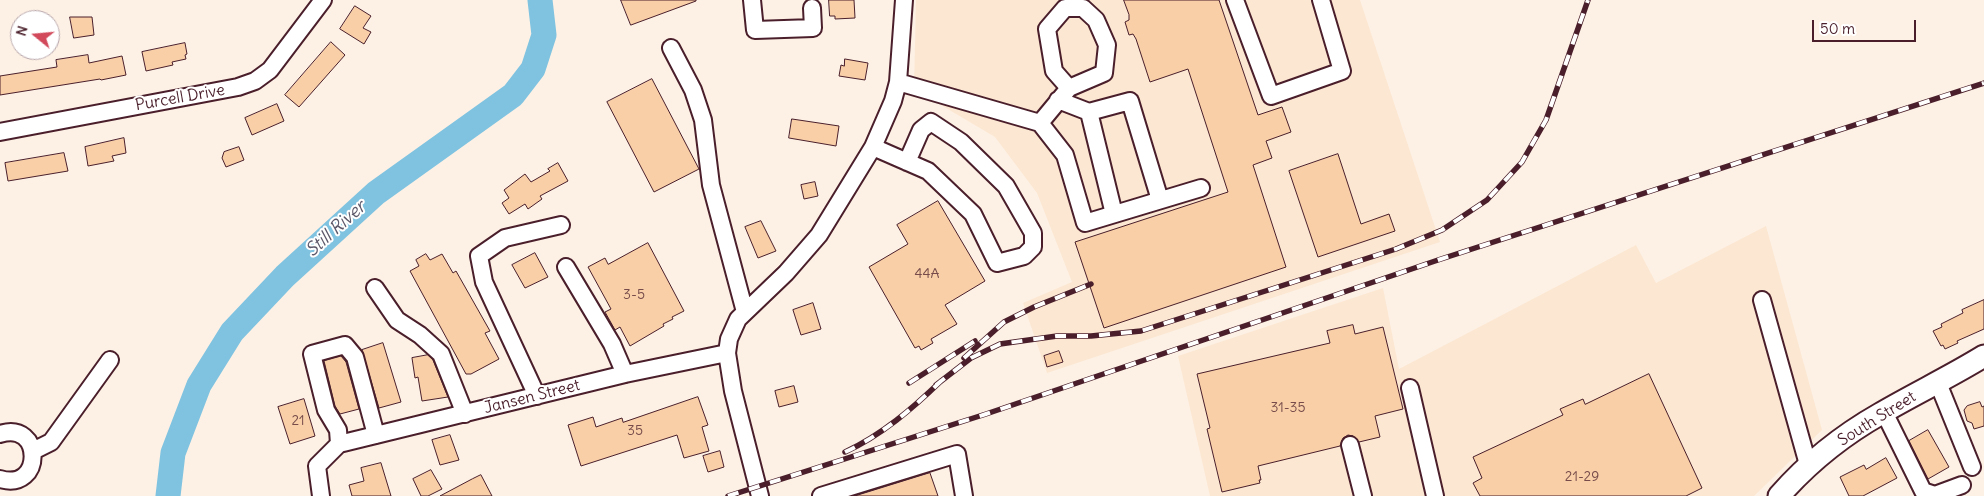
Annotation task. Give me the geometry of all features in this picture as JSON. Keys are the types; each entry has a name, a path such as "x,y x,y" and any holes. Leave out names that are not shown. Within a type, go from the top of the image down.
{"main road":[{"name":"South Street","path":"1787,492 1808,468 1834,446 1884,412 1984,356"}],"street":[{"name":"Purcell Drive","path":"0,132 238,87 255,81 270,70 323,0"},
{"path":"752,0 755,30 813,28 812,8"},
{"path":"760,496 733,391 726,352 733,328 745,312 786,273 819,236 873,147 893,101 898,82 904,0"},
{"path":"1235,0 1271,96 1342,71 1321,0"},
{"path":"1040,122 1063,94 1104,73 1107,45 1096,20 1083,8 1065,8 1047,29 1054,71 1063,94 1089,112 1114,214"},
{"path":"671,48 694,90 704,120 711,185 745,312"},
{"path":"898,82 1040,122 1065,155 1085,222 1201,188"},
{"path":"1089,112 1130,101 1160,200"},
{"path":"873,147 907,162 928,171 973,214 997,263 1024,256 1033,247 1032,233 1006,186 961,142 931,122 921,130 907,162"},
{"path":"537,396 484,282 479,256 505,238 560,225"},
{"path":"566,267 612,344 625,374"},
{"path":"375,288 397,320 420,335 441,354 465,414"},
{"path":"1762,300 1808,468"},
{"path":"321,496 317,466 339,444 338,430 326,410 312,354 345,345 356,357 376,436"},
{"name":"Jansen Street","path":"339,444 625,374 726,352"},
{"path":"33,451 51,442 110,360"},
{"path":"1938,383 1972,467"},
{"path":"1410,388 1435,496"},
{"path":"1884,412 1923,491 1935,495 1962,485"},
{"path":"0,434 12,432 22,435 30,442 34,460 24,476 15,480 6,481 0,479"},
{"path":"1350,445 1363,496"},
{"path":"821,496 957,454 964,496"}],"shaded area":[{"path":"916,0 1360,0 1440,242 1047,373 1023,303 1072,282 1037,193 995,137 914,89"},
{"path":"1766,226 1822,430 1754,496 1210,496 1178,356 1383,288 1399,369 1636,245 1656,283"}],"building":[{"path":"621,0 696,0 696,1 631,25"},
{"path":"829,0 854,0 855,18 835,19 835,16 830,16"},
{"path":"1124,0 1219,0 1258,115 1282,107 1291,132 1266,141 1272,158 1253,165 1286,267 1104,328 1075,242 1228,192 1188,69 1150,82 1136,39 1133,34 1129,35 1125,22 1129,20 1129,15"},
{"path":"355,6 371,16 363,28 371,32 364,44 340,29"},
{"path":"70,17 92,17 94,35 74,38"},
{"path":"331,42 345,55 299,107 285,95"},
{"path":"185,43 186,59 172,62 173,65 146,71 142,52"},
{"path":"88,55 89,63 122,56 126,75 0,95 0,76 57,67 56,60"},
{"path":"845,59 868,63 865,80 839,76 841,65 844,66"},
{"path":"652,79 699,169 654,192 607,102"},
{"path":"277,104 284,121 252,135 245,118"},
{"path":"792,119 839,126 836,146 789,138"},
{"path":"124,138 126,153 112,156 114,161 88,166 85,147"},
{"path":"239,147 244,160 226,167 222,158 224,152"},
{"path":"64,153 68,171 8,181 5,163"},
{"path":"1338,154 1361,224 1389,214 1395,231 1318,257 1289,171"},
{"path":"558,163 568,181 540,196 542,199 528,209 525,204 509,214 502,203 509,198 504,190 525,174 531,182 550,171 548,169"},
{"path":"815,182 818,196 804,199 801,185"},
{"path":"938,201 985,281 945,305 957,324 931,339 933,343 921,350 919,346 915,348 869,267 908,244 897,225"},
{"path":"761,221 776,251 758,258 745,227"},
{"path":"648,243 684,311 672,317 673,319 663,324 664,326 630,346 620,327 615,330 605,312 611,309 588,267 605,258 608,264"},
{"path":"535,253 548,277 525,288 512,265"},
{"path":"426,254 430,260 442,254 453,273 456,271 490,331 485,333 499,359 471,374 466,374 410,271 419,266 416,260"},
{"path":"1984,300 1984,329 1957,341 1958,343 1945,349 1943,345 1941,346 1933,331 1942,327 1941,324 1963,313 1962,310"},
{"path":"813,303 821,329 801,335 793,310"},
{"path":"1353,325 1355,334 1383,327 1403,409 1375,416 1380,437 1359,442 1353,436 1348,435 1343,438 1340,446 1258,466 1260,483 1222,492 1207,429 1210,428 1197,374 1330,343 1327,331"},
{"path":"383,343 401,402 379,408 362,350"},
{"path":"1059,351 1063,362 1047,367 1044,356"},
{"path":"428,355 433,360 448,397 422,401 418,377 415,378 412,358"},
{"path":"341,356 346,362 359,409 340,414 335,406 324,361"},
{"path":"1649,374 1702,488 1686,496 1480,496 1473,483 1482,478 1473,457 1563,415 1560,409 1583,399 1585,404"},
{"path":"794,386 798,402 779,407 775,391"},
{"path":"698,397 708,425 702,427 709,451 684,458 677,435 581,466 568,425 593,417 596,427 622,418 623,422"},
{"path":"304,399 315,436 290,444 278,407"},
{"path":"1980,402 1982,407 1984,406 1984,426 1974,429 1972,423 1967,421 1964,410 1967,406"},
{"path":"1928,430 1949,467 1928,479 1909,441"},
{"path":"450,435 459,460 440,465 432,440"},
{"path":"720,451 724,467 708,472 703,456"},
{"path":"1886,458 1897,478 1863,496 1849,496 1840,477 1864,465 1866,469"},
{"path":"381,463 391,496 352,496 349,485 364,481 361,468"},
{"path":"431,470 442,489 428,496 421,496 413,479"},
{"path":"930,473 938,496 855,496"},
{"path":"481,475 492,496 440,496 472,479"}],"waterway":[{"name":"Still River","path":"168,496 173,453 199,385 232,332 285,276 376,193 513,95 533,69 544,35 540,0"}],"railway":[{"path":"936,385 971,358 1000,344 1057,336 1091,336 1141,331 1396,249 1442,230 1487,200 1522,162 1546,120 1588,0"},
{"path":"728,496 986,414 1438,260 1984,83"},
{"path":"964,358 1004,322 1034,307 1091,284"},
{"path":"909,383 975,341"},
{"path":"845,452 872,438 941,381"}]}
